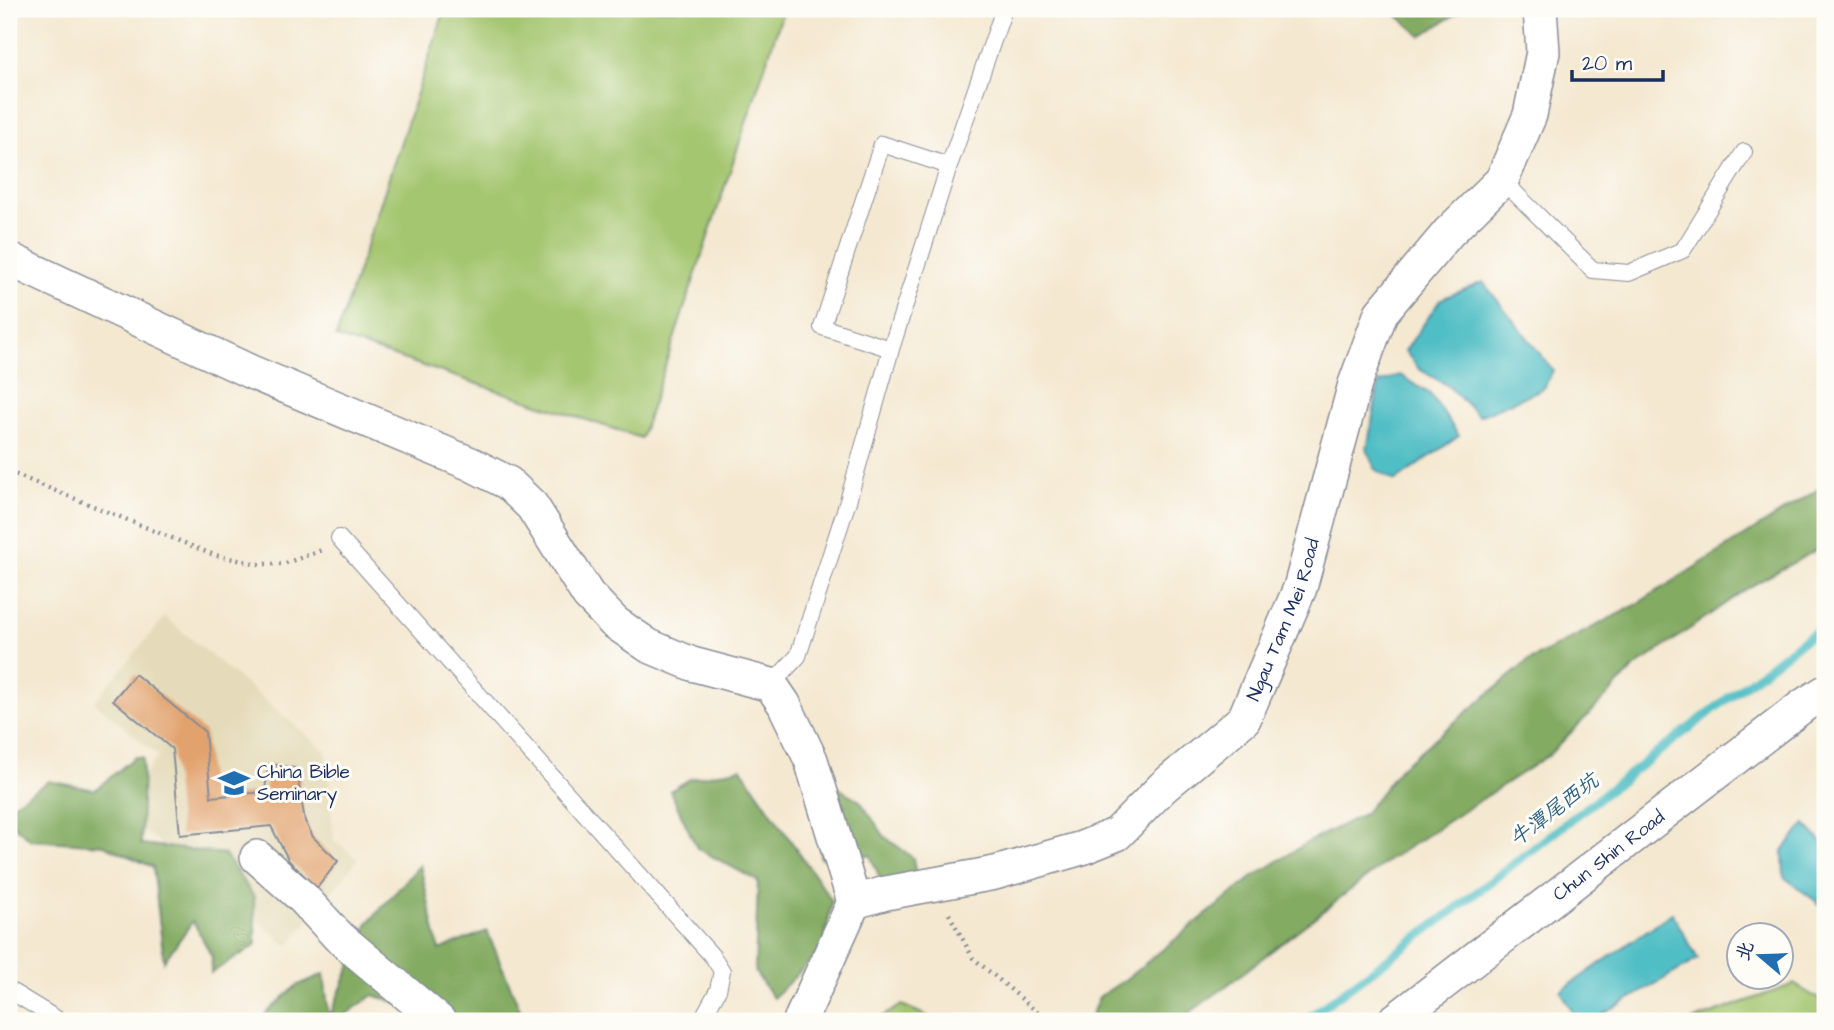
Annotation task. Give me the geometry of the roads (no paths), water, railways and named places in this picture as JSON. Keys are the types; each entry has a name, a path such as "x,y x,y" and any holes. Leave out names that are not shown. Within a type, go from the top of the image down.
{"street":[{"name":"Ngau Tam Mei Road","path":"854,902 886,893 995,873 1082,848 1117,834 1163,787 1244,719 1300,588 1355,384 1381,313 1450,232 1502,180 1531,115 1543,52 1540,9"},
{"path":"9,259 251,372 471,464 508,483 532,506 588,595 614,622 649,646 692,664 771,685 784,704 811,760 854,902 800,1021"},
{"name":"Chun Shin Road","path":"1394,1021 1804,705 1825,692"},
{"path":"257,857 303,898 339,937 439,1021"}],"lane":[{"path":"771,685 798,656 848,501 891,349 949,166 1004,9"},
{"path":"891,349 822,327 882,144 949,166"},
{"path":"1502,180 1593,270 1629,273 1683,250 1744,152"},
{"path":"341,540 713,957 722,971 718,990 701,1021"},
{"path":"9,990 60,1021"}],"water":[{"path":"1483,282 1553,370 1544,388 1479,416 1448,386 1419,369 1405,351 1441,299"},
{"path":"1400,375 1430,394 1459,436 1395,481 1375,469 1367,449 1379,383"},
{"path":"1805,824 1825,845 1825,908 1784,877 1783,850"},
{"path":"1672,913 1698,959 1592,1021 1578,1021 1561,991"}],"waterway":[{"name":"牛潭尾西坑","path":"1304,1021 1450,913 1806,638 1825,627"}],"place":[{"name":"China Bible Seminary","path":"234,783"}]}
